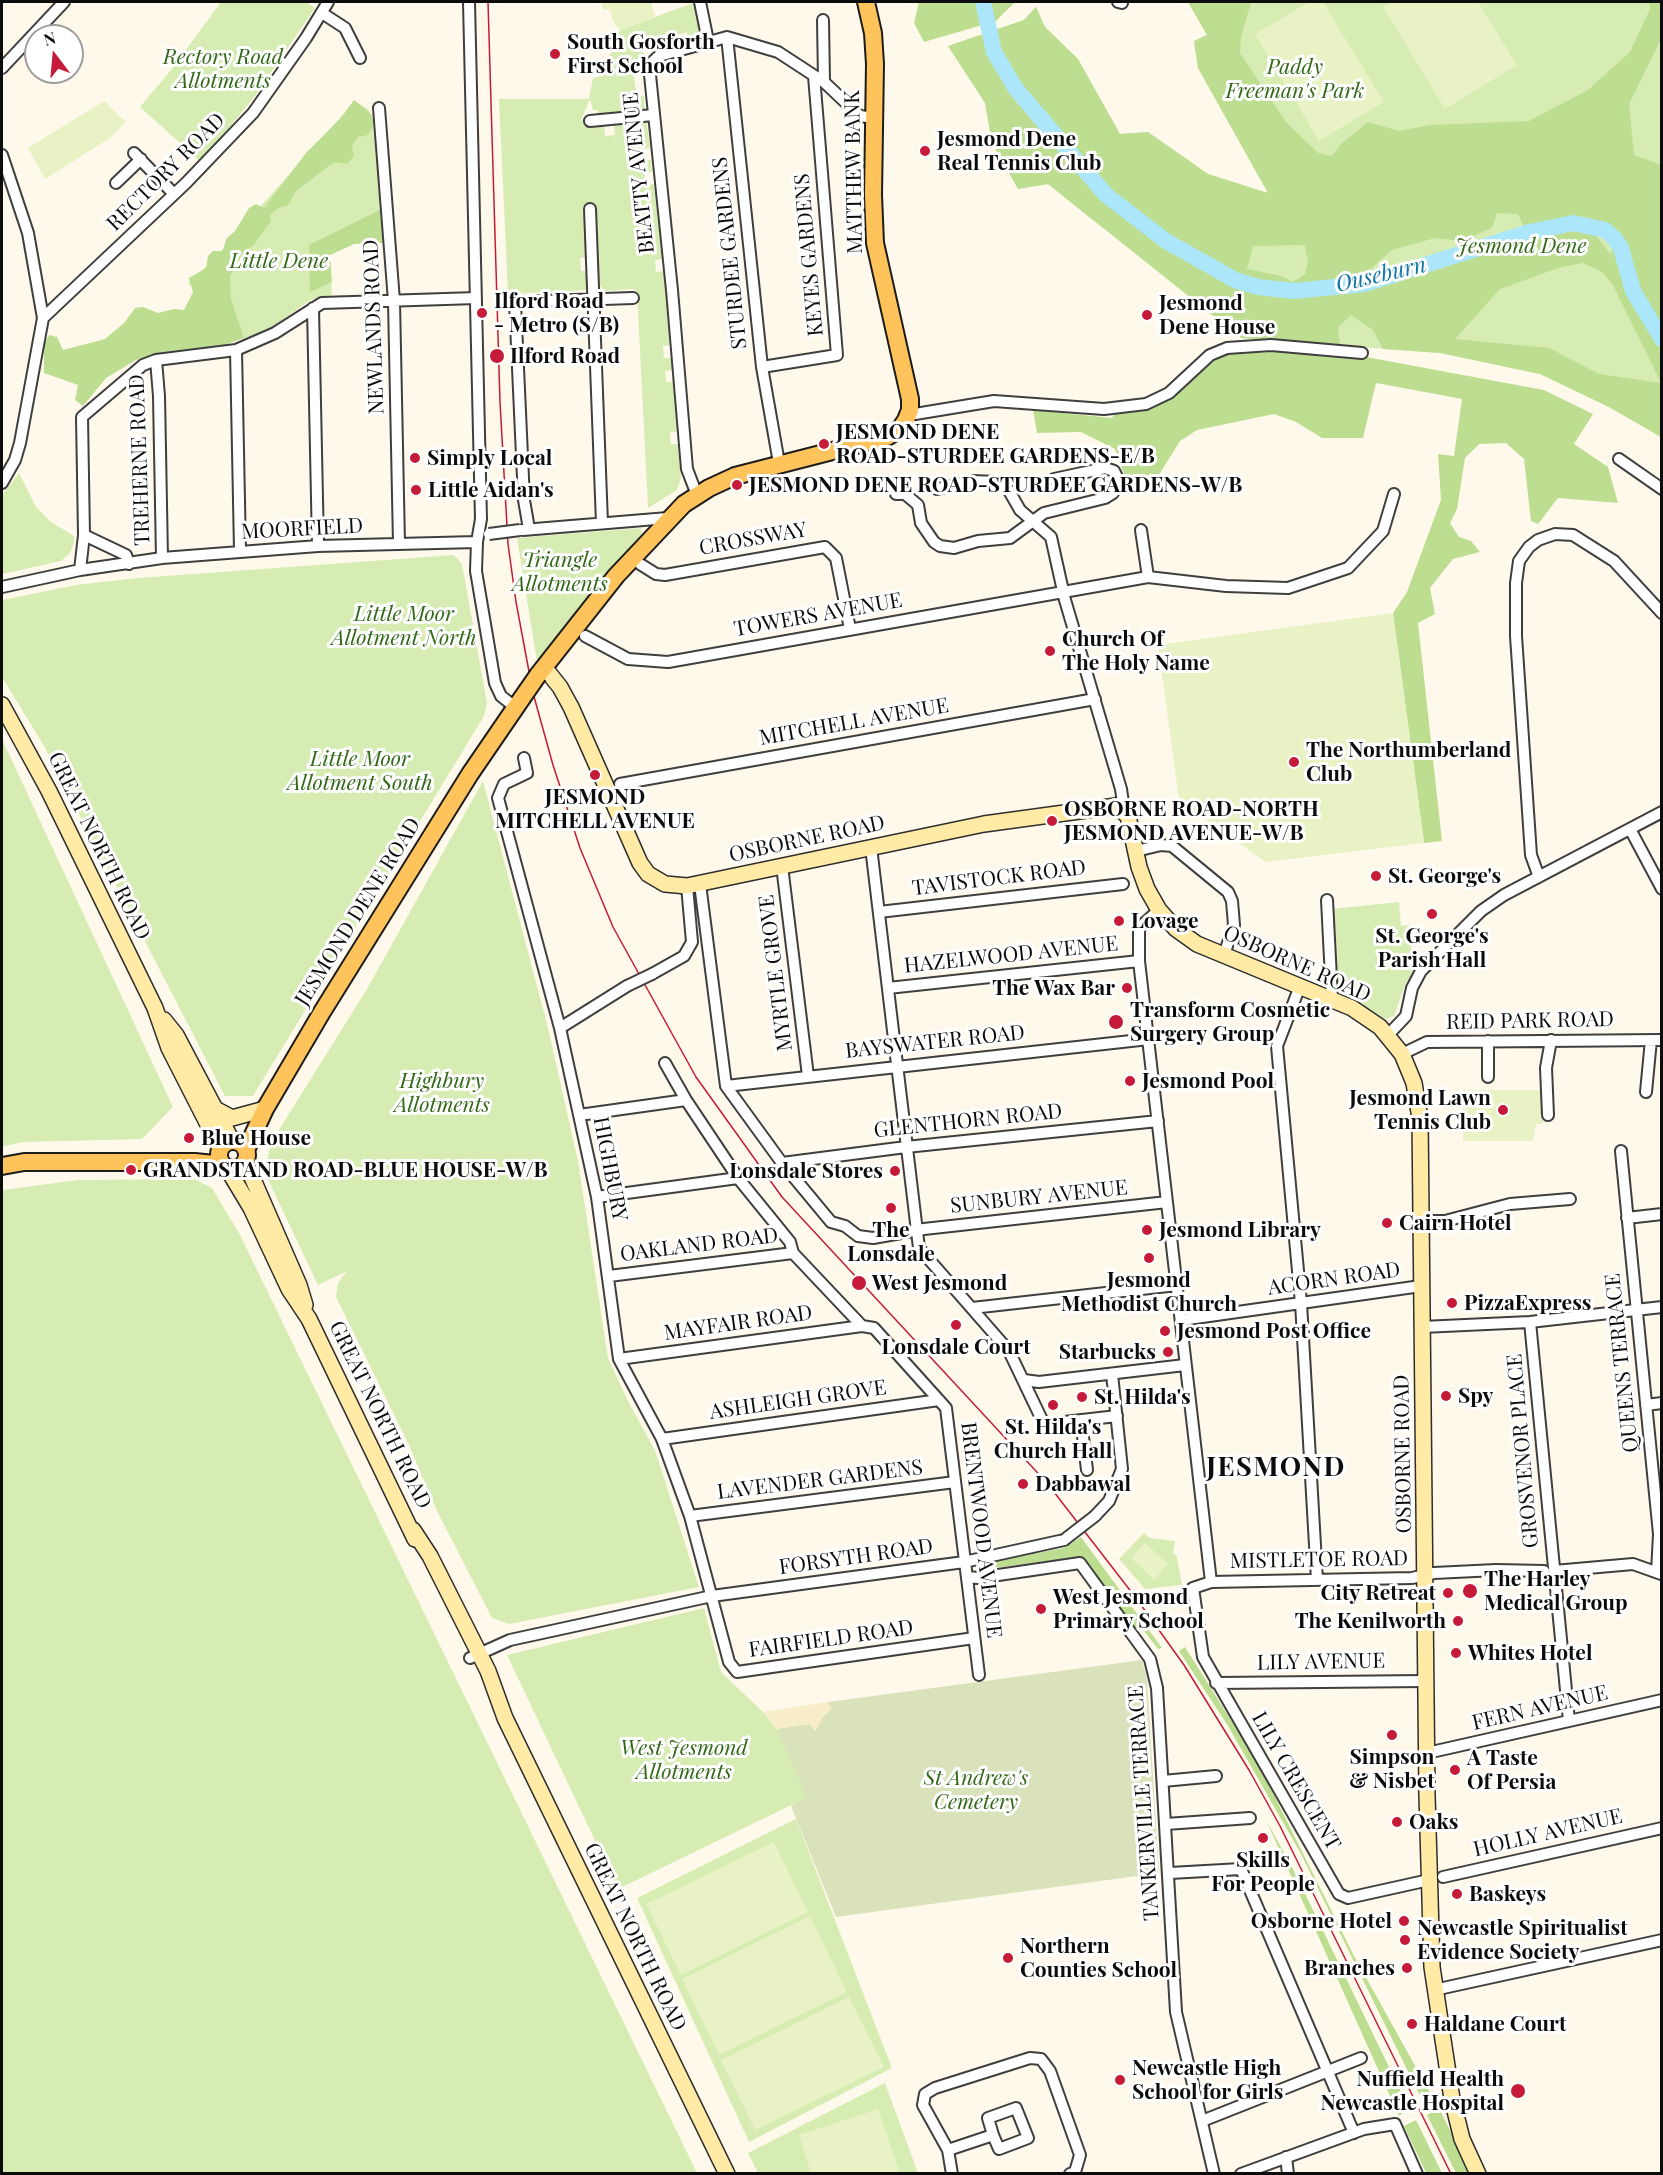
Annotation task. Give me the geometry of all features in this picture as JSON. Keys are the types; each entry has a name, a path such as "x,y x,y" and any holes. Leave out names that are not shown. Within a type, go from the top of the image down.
{"main road":[{"name":"MATTHEW BANK","path":"866,2 873,33 875,64 875,243 889,318 910,399 909,415"},
{"name":"JESMOND DENE ROAD","path":"231,1153 257,1125 414,863 519,702 597,599 668,518 697,495 735,476 887,437 900,429 909,415"},
{"name":"OSBORNE ROAD","path":"541,671 560,687 640,863 659,882 672,886 693,885 984,824 1094,807 1116,806 1124,810 1143,881 1158,910 1186,937 1224,955 1332,998 1364,1016 1388,1035 1402,1054 1418,1096 1427,1753 1436,1878 1434,1990 1461,2139 1478,2174"},
{"name":"GREAT NORTH ROAD","path":"2,705 37,767 155,1008 170,1048 231,1153"},
{"name":"GREAT NORTH ROAD","path":"155,1008 176,1035 215,1109 251,1208 289,1289 309,1319 413,1530 423,1561 475,1656 487,1694 505,1718 727,2174"},
{"path":"215,1109 232,1118 266,1109"},
{"path":"2,1166 24,1162 195,1162 231,1153"}],"street":[{"path":"2,68 64,2"},
{"name":"RECTORY ROAD","path":"43,318 174,194 253,113 328,2"},
{"path":"469,2 481,519 479,596 495,683 501,696 519,702"},
{"path":"700,2 708,40"},
{"path":"322,13 345,28 360,57"},
{"path":"819,79 823,20"},
{"name":"BEATTY AVENUE","path":"697,495 687,469 672,290 648,72 653,59 708,40 727,37 778,52 819,79 860,117 874,118"},
{"name":"STURDEE GARDENS","path":"727,37 762,367 779,463"},
{"name":"KEYES GARDENS","path":"762,367 837,356 819,79"},
{"name":"NEWLANDS ROAD","path":"379,108 394,301 399,544"},
{"path":"591,121 653,115"},
{"path":"2,155 28,233 43,318 20,443 15,459 2,483"},
{"path":"116,183 138,156 174,194"},
{"path":"590,209 602,523"},
{"path":"80,570 84,535 82,417 143,365 156,360 236,350 275,333 322,303 476,298"},
{"path":"524,530 515,302 633,298"},
{"path":"313,308 318,546"},
{"path":"909,415 994,401 1104,409 1146,404 1169,393 1210,355 1227,348 1271,345 1362,352"},
{"path":"236,350 240,551"},
{"name":"TREHERNE ROAD","path":"156,360 159,396 162,558"},
{"path":"1619,459 1662,489"},
{"path":"896,494 905,494 915,500 928,537 946,548 1010,538 1050,511 1110,496 1116,489 1118,479 1114,471 1105,468 1054,479"},
{"path":"938,489 972,481 997,482 1008,489 1020,510 1052,537 1063,591 1119,780 1124,810"},
{"name":"TOWERS AVENUE","path":"585,636 617,655 657,663 1148,577 1226,586 1288,588 1348,568 1383,531 1394,494"},
{"name":"MOORFIELD","path":"2,587 80,570 162,558 318,546 399,544 481,537 524,530 668,518"},
{"path":"1141,530 1148,577"},
{"path":"1539,877 1532,855 1516,636 1516,583 1519,561 1529,547 1538,540 1555,534 1573,535 1614,561 1662,613"},
{"path":"84,535 126,555 129,564"},
{"name":"CROSSWAY","path":"640,564 656,574 665,575 825,547 836,558 850,629"},
{"name":"MITCHELL AVENUE","path":"620,784 1095,699"},
{"name":"HIGHBURY","path":"524,758 527,773 504,784 498,798 560,1028 597,1197 619,1359 662,1439 690,1516 712,1596"},
{"path":"1388,1035 1406,1016 1412,988 1421,972 1487,906 1662,812"},
{"path":"1630,829 1662,888"},
{"path":"1136,851 1161,845 1172,846 1228,892 1232,901 1234,925 1224,955"},
{"path":"872,847 916,1231 921,1253 1005,1347 1044,1422 1118,1416"},
{"name":"MYRTLE GROVE","path":"782,866 808,1076"},
{"name":"TAVISTOCK ROAD","path":"879,912 1123,884"},
{"path":"560,1028 627,986 684,956 692,942 693,885"},
{"path":"693,885 726,1086"},
{"path":"1327,900 1332,998"},
{"path":"1158,910 1139,928 1139,961 1211,1582"},
{"name":"HAZELWOOD AVENUE","path":"888,988 1139,961"},
{"path":"1300,986 1277,1046 1301,1303 1317,1580"},
{"name":"BAYSWATER ROAD","path":"726,1086 897,1065 1149,1039"},
{"path":"1646,1092 1656,1040"},
{"name":"REID PARK ROAD","path":"1402,1054 1426,1042 1656,1040"},
{"path":"1488,1041 1488,1077"},
{"path":"1548,1114 1546,1068 1551,1041"},
{"name":"BRENTWOOD AVENUE","path":"665,1063 686,1100 738,1178 790,1242 793,1253 862,1326 874,1328 946,1408 979,1675"},
{"name":"SUNBURY AVENUE","path":"726,1086 782,1163 831,1222 845,1226 858,1236 873,1238 916,1231 1167,1203"},
{"path":"579,1115 686,1100"},
{"name":"GLENTHORN ROAD","path":"782,1163 906,1147 1158,1121"},
{"name":"QUEENS TERRACE","path":"1621,1151 1646,1405 1658,1490 1659,1573"},
{"path":"597,1197 738,1178"},
{"path":"1421,1221 1445,1221 1510,1204 1570,1199"},
{"path":"1627,1218 1662,1214"},
{"name":"OAKLAND ROAD","path":"609,1276 793,1253"},
{"path":"972,1308 1177,1285"},
{"name":"ACORN ROAD","path":"1181,1320 1421,1286"},
{"path":"1422,1327 1530,1322 1662,1307"},
{"name":"GROSVENOR PLACE","path":"1530,1322 1549,1571 1569,1721"},
{"name":"MAYFAIR ROAD","path":"619,1359 862,1326"},
{"path":"1024,1380 1039,1382 1185,1365"},
{"name":"FORSYTH ROAD","path":"475,1656 516,1638 712,1596 964,1562 1064,1540 1095,1516 1109,1501 1122,1469 1112,1374"},
{"name":"ASHLEIGH GROVE","path":"662,1439 939,1400"},
{"path":"1646,1405 1662,1403"},
{"path":"1081,1420 1087,1470"},
{"name":"LAVENDER GARDENS","path":"690,1516 955,1482"},
{"name":"TANKERVILLE TERRACE","path":"968,1577 978,1578 1074,1563 1082,1565 1134,1634 1154,1668 1170,1873 1176,2012 1214,2174"},
{"name":"MISTLETOE ROAD","path":"1211,1582 1426,1576 1496,1570 1549,1571 1634,1564 1659,1573"},
{"name":"LILY CRESCENT","path":"1211,1582 1193,1588 1203,1658 1343,1897"},
{"name":"FAIRFIELD ROAD","path":"712,1596 729,1662 737,1672 974,1638"},
{"name":"LILY AVENUE","path":"1216,1683 1426,1681"},
{"name":"FERN AVENUE","path":"1427,1753 1662,1700"},
{"path":"1163,1781 1216,1776"},
{"path":"1166,1824 1250,1818"},
{"name":"HOLLY AVENUE","path":"1343,1897 1662,1828"},
{"path":"1170,1873 1241,1869 1354,2133"},
{"path":"1434,1990 1662,1940"},
{"path":"952,2174 948,2150 923,2105 925,2094 935,2088 1030,2058 1041,2059 1050,2071 1080,2155 1075,2172 1070,2174"},
{"path":"1202,2121 1361,2058"},
{"path":"1241,2174 1354,2133 1395,2124 1417,2174"},
{"path":"948,2150 993,2135"},
{"path":"1286,2157 1288,2174"}],"shaded area":[{"path":"828,1702 833,1707 817,1731 808,1724 777,1729 763,1712"}],"green space":[{"name":"Rectory Road Allotments","path":"221,2 306,2 315,8 255,96 201,162 140,107 171,70"},
{"path":"601,2 651,2 655,17 620,30 613,21 610,9 603,10"},
{"path":"919,2 1015,2 996,21 924,42 914,23"},
{"name":"Jesmond Dene","path":"1188,2 1661,2 1661,437 1609,407 1540,374 1440,353 1241,338 1239,331 1217,330 1218,311 1090,218 1048,184 1018,189 992,143 985,103 948,46 1024,20 1036,7 1045,27 1078,59 1120,134 1148,132 1208,174 1268,193 1198,68 1194,41 1207,35"},
{"name":"Jesmond Dene","path":"1188,2 1251,2 1241,37 1240,53 1286,122 1318,153 1332,156 1341,144 1368,122 1399,131 1431,125 1529,121 1588,90 1630,52 1650,9 1649,2 1661,2 1661,39 1629,104 1634,155 1661,165 1661,383 1661,437 1609,407 1540,374 1440,353 1383,349 1373,330 1351,315 1338,327 1340,345 1241,338 1048,184 1018,189 992,143 985,103 948,46 1024,20 1036,7 1045,27 1078,59 1120,134 1148,132 1208,174 1268,193 1198,68 1194,41 1207,35","holes":["1497,213 1518,214 1523,226 1585,219 1622,236 1610,254 1592,230 1575,227 1380,283 1366,273 1392,250 1435,238 1461,241 1492,228","1305,245 1308,263 1305,274 1293,282 1281,276 1247,269 1253,246","1583,263 1602,272 1613,285 1661,383 1599,374 1549,348 1455,339 1500,289 1561,267"]},
{"name":"Paddy Freeman's Park","path":"1309,2 1323,2 1384,102 1319,141 1255,34"},
{"path":"1392,2 1478,2 1517,65 1445,109 1383,7"},
{"path":"693,3 698,9 704,36 689,40 686,32 674,37 676,44 659,49 657,47 660,40 648,43 641,50 647,56 641,71 633,73 637,96 644,96 645,112 611,113 597,117 598,110 593,110 590,99 581,120 585,121 585,125 591,127 604,126 605,136 614,135 615,144 614,124 646,119 650,148 642,149 644,160 651,160 652,172 645,173 646,185 654,184 662,259 655,260 656,272 664,271 670,345 663,346 664,358 671,358 672,370 665,371 666,382 673,382 677,432 670,432 671,444 678,444 681,478 677,490 648,508 637,292 634,289 604,291 599,284 594,215 596,209 590,203 583,210 588,257 580,258 581,271 588,271 589,285 586,290 508,294 499,99 589,99 593,78 601,76 620,30"},
{"path":"354,100 371,114 374,124 368,135 358,137 352,146 354,156 347,164 334,162 296,191 288,205 278,208 270,215 271,221 253,246 244,251 230,276 231,299 244,338 224,345 164,352 136,360 106,378 83,406 75,400 78,385 44,373 44,344 49,335 57,337 63,350 105,339 124,323 135,308 143,307 158,313 174,309 184,310 193,292 189,278 206,268 208,256 213,251 223,251 226,239 235,231 249,208 256,204 264,208 306,153 341,118"},
{"path":"104,101 126,122 110,138 45,179 28,148"},
{"name":"Little Dene","path":"355,101 369,110 376,141 382,193 383,243 354,244 330,255 332,295 310,300 264,333 226,343 217,314 188,283 208,265"},
{"path":"382,209 383,243 354,244 330,255 332,282 310,292 309,245"},
{"path":"1304,351 1366,357 1544,390 1593,414 1574,444 1608,467 1618,503 1558,498 1538,524 1531,521 1524,459 1506,443 1479,444 1465,458 1457,509 1450,523 1459,537 1471,541 1480,552 1453,559 1430,588 1435,614 1418,623 1442,841 1424,843 1393,613 1407,592 1441,500 1438,454 1454,456 1462,399 1376,383 1363,438 1322,438 1296,422 1274,414 1197,430 1180,441 1152,486 1140,488 1127,482 1115,449 1081,432 1037,433 1033,410 1112,418 1115,413 1146,409 1164,402 1215,358 1224,354"},
{"path":"19,473 36,507 51,522 74,536 74,543 70,553 61,561 2,574 2,495"},
{"name":"Triangle Allotments","path":"641,528 642,536 537,661 517,538"},
{"path":"454,555 462,564 487,703 484,716 253,1096 225,1096 44,746 2,677 2,600 76,585 138,578"},
{"name":"The Northumberland Club","path":"1393,613 1424,843 1265,862 1179,800 1158,645"},
{"path":"2,739 173,1107 142,1139 22,1142 2,1147"},
{"name":"Highbury Allotments","path":"483,781 548,1028 578,1161 608,1358 655,1450 699,1587 509,1624 492,1618 438,1513 408,1443 336,1297 338,1283 347,1271 318,1285 264,1171 271,1144 367,989"},
{"path":"1399,902 1401,926 1409,925 1413,975 1406,982 1394,1016 1385,1019 1336,992 1331,909"},
{"name":"Jesmond Lawn Tennis Club","path":"1463,1090 1542,1090 1543,1124 1536,1124 1533,1141 1463,1141"},
{"path":"194,1179 212,1188 240,1235 697,2173 2,2173 2,1190 78,1180"},
{"path":"1144,1533 1150,1538 1175,1541 1173,1553 1177,1557 1182,1585 1145,1589 1119,1559"},
{"path":"1081,1537 1162,1648 1158,1649 1144,1631 1135,1628 1083,1560 1070,1558 980,1570 975,1565 1064,1548"},
{"path":"1145,1543 1168,1564 1154,1580 1131,1558"},
{"name":"West Jesmond Allotments","path":"704,1608 721,1672 763,1712 781,1735 808,1797 618,1889 507,1655"},
{"path":"1185,1647 1258,1763 1353,1954 1434,2100 1424,2104 1301,1854 1228,1726 1179,1651"},
{"name":"St Andrew's Cemetery","path":"1142,1660 1147,1679 1159,1873 836,1917 791,1806 807,1797 777,1729 809,1724 816,1731 822,1718 832,1708 828,1702"},
{"path":"796,1819 892,2068 749,2142 637,1898"},
{"path":"1266,1820 1294,1871 1405,2100 1407,2109 1399,2116"},
{"path":"774,1842 808,1912 681,1975 646,1904"},
{"path":"810,1916 847,1992 719,2055 682,1979"},
{"path":"849,1997 884,2067 755,2130 721,2060"},
{"path":"885,2083 918,2173 758,2173 748,2153"},
{"path":"1439,2108 1471,2173 1456,2173 1427,2115"},
{"path":"878,2109 900,2173 811,2173 799,2135"},
{"path":"1416,2120 1442,2173 1426,2173 1404,2126"}],"waterway":[{"name":"Ouseburn","path":"983,2 994,52 1016,89 1106,195 1166,241 1235,280 1258,287 1294,291 1364,284 1530,232 1573,223 1605,230 1615,239 1621,248 1633,291 1662,339"}],"tram line":[{"path":"488,2 500,402 508,544 533,693 580,848 613,927 696,1077 782,1197 1047,1483 1136,1598 1184,1665 1249,1770 1280,1826 1451,2174"}],"place":[{"name":"South Gosforth First School","path":"555,54"},
{"name":"Jesmond Dene Real Tennis Club","path":"925,151"},
{"name":"Ilford Road - Metro (S/B)","path":"482,313"},
{"name":"Jesmond Dene House","path":"1147,315"},
{"name":"Ilford Road","path":"497,356"},
{"name":"JESMOND DENE ROAD-STURDEE GARDENS-E/B","path":"824,444"},
{"name":"Simply Local","path":"415,458"},
{"name":"JESMOND DENE ROAD-STURDEE GARDENS-W/B","path":"737,485"},
{"name":"Little Aidan's","path":"416,490"},
{"name":"Church Of The Holy Name","path":"1050,651"},
{"name":"The Northumberland Club","path":"1294,762"},
{"name":"JESMOND MITCHELL AVENUE","path":"595,775"},
{"name":"OSBORNE ROAD-NORTH JESMOND AVENUE-W/B","path":"1052,821"},
{"name":"St. George's","path":"1376,876"},
{"name":"St. George's Parish Hall","path":"1432,914"},
{"name":"Lovage","path":"1119,921"},
{"name":"The Wax Bar","path":"1127,988"},
{"name":"Transform Cosmetic Surgery Group","path":"1116,1022"},
{"name":"Jesmond Pool","path":"1130,1081"},
{"name":"Jesmond Lawn Tennis Club","path":"1503,1110"},
{"name":"Blue House","path":"189,1138"},
{"name":"GRANDSTAND ROAD-BLUE HOUSE-W/B","path":"131,1170"},
{"name":"Lonsdale Stores","path":"895,1171"},
{"name":"The Lonsdale","path":"891,1208"},
{"name":"Cairn Hotel","path":"1387,1223"},
{"name":"Jesmond Library","path":"1147,1230"},
{"name":"Jesmond Methodist Church","path":"1149,1258"},
{"name":"West Jesmond","path":"859,1283"},
{"name":"PizzaExpress","path":"1452,1303"},
{"name":"Lonsdale Court","path":"956,1325"},
{"name":"Jesmond Post Office","path":"1165,1331"},
{"name":"Starbucks","path":"1168,1352"},
{"name":"Spy","path":"1446,1396"},
{"name":"St. Hilda's","path":"1082,1397"},
{"name":"St. Hilda's Church Hall","path":"1053,1405"},
{"name":"Dabbawal","path":"1023,1484"},
{"name":"The Harley Medical Group","path":"1470,1591"},
{"name":"City Retreat","path":"1448,1593"},
{"name":"West Jesmond Primary School","path":"1041,1609"},
{"name":"The Kenilworth","path":"1458,1621"},
{"name":"Whites Hotel","path":"1456,1653"},
{"name":"Simpson & Nisbet","path":"1392,1735"},
{"name":"A Taste Of Persia","path":"1455,1770"},
{"name":"Oaks","path":"1397,1822"},
{"name":"Skills For People","path":"1263,1838"},
{"name":"Baskeys","path":"1457,1894"},
{"name":"Osborne Hotel","path":"1404,1921"},
{"name":"Newcastle Spiritualist Evidence Society","path":"1405,1940"},
{"name":"Northern Counties School","path":"1008,1958"},
{"name":"Branches","path":"1407,1968"},
{"name":"Haldane Court","path":"1412,2024"},
{"name":"Newcastle High School for Girls","path":"1120,2080"},
{"name":"Nuffield Health Newcastle Hospital","path":"1518,2091"}],"district":[{"name":"JESMOND","path":"1276,1468"}],"park label":[{"name":"Little Moor Allotment North","path":"404,626"},
{"name":"Little Moor Allotment South","path":"360,771"}]}
